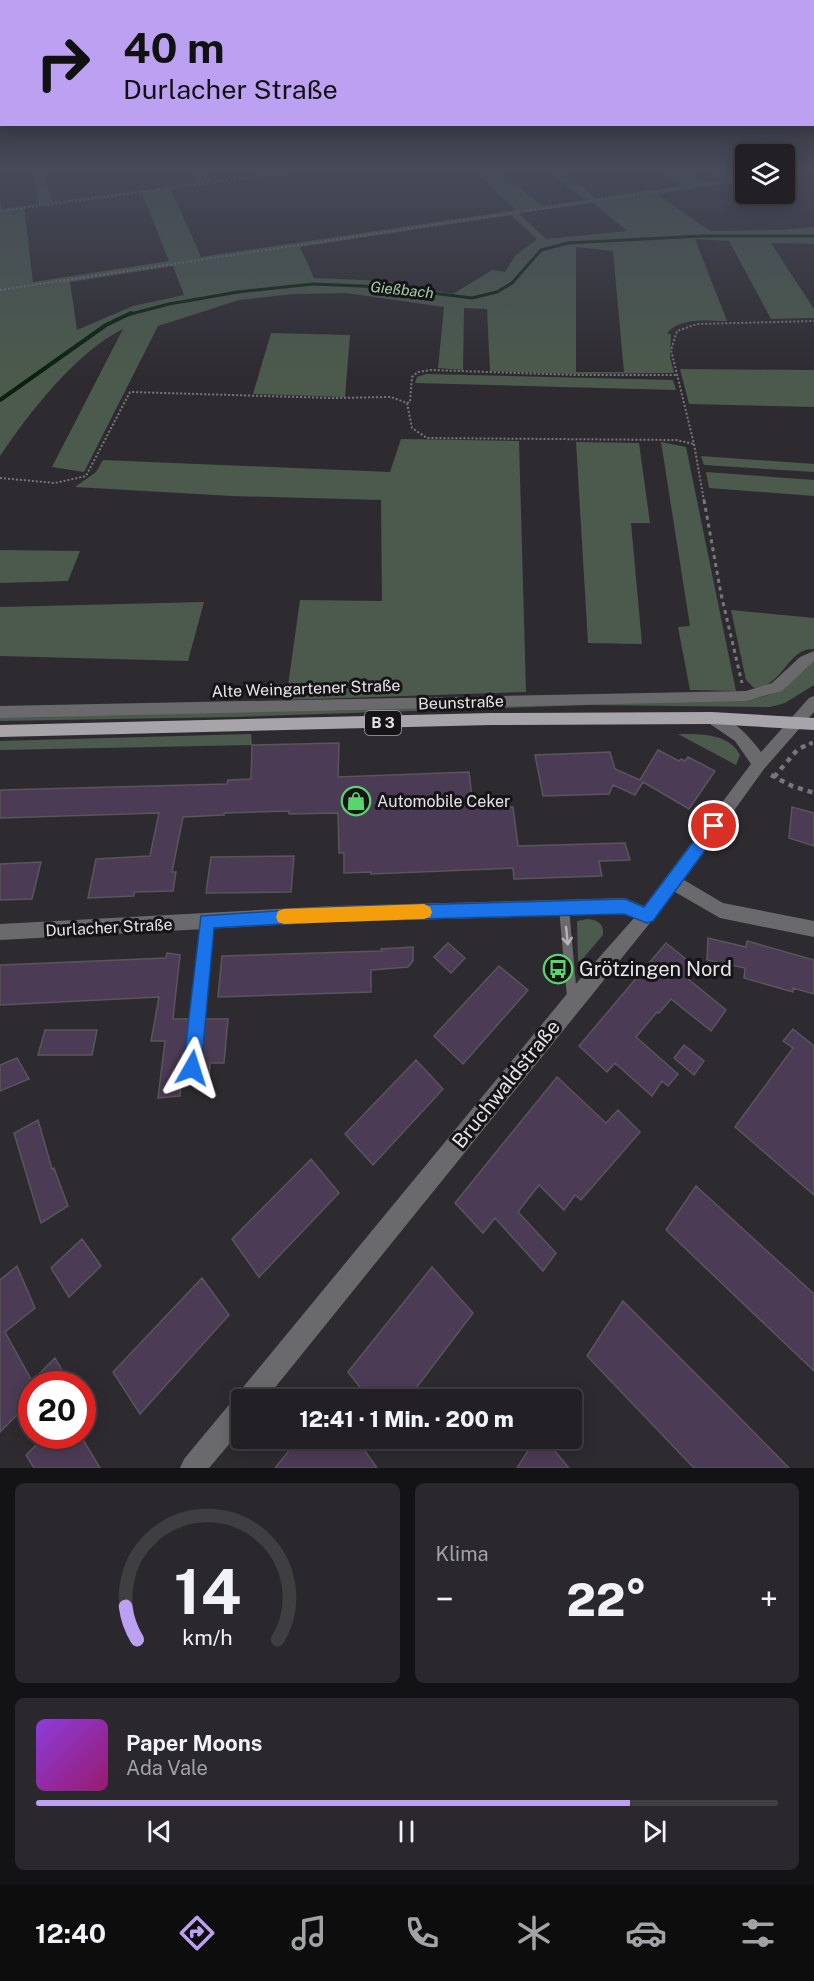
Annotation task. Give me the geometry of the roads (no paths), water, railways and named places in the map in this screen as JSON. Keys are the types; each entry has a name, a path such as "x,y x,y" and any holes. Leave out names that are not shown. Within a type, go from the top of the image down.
{"main road":[{"name":"Beunstraße","path":"0,731 491,719 712,718 814,724"}],"street":[{"name":"Alte Weingartener Straße","path":"0,712 746,696 775,689 786,682 801,662 814,656"},
{"name":"Bruchwaldstraße","path":"258,1389 573,1002 674,883 758,767 814,702"},
{"path":"712,718 737,733 746,742 752,749 758,767"},
{"path":"674,883 720,910 814,929"},
{"name":"Durlacher Straße","path":"0,932 333,914 625,906 647,916"},
{"path":"193,1468 231,1422"}],"lane":[{"path":"564,908 573,1002"},
{"path":"192,1068 207,921"}],"waterway":[{"name":"Gießbach","path":"127,315 169,304 238,292 313,284 384,287 472,298 497,292 512,283 541,250 568,243 654,239"},
{"name":"Gießbach","path":"0,400 106,325 131,313"}],"place":[{"name":"Automobile Ceker","path":"356,801"},
{"name":"Grötzingen Nord","path":"558,969"}]}
